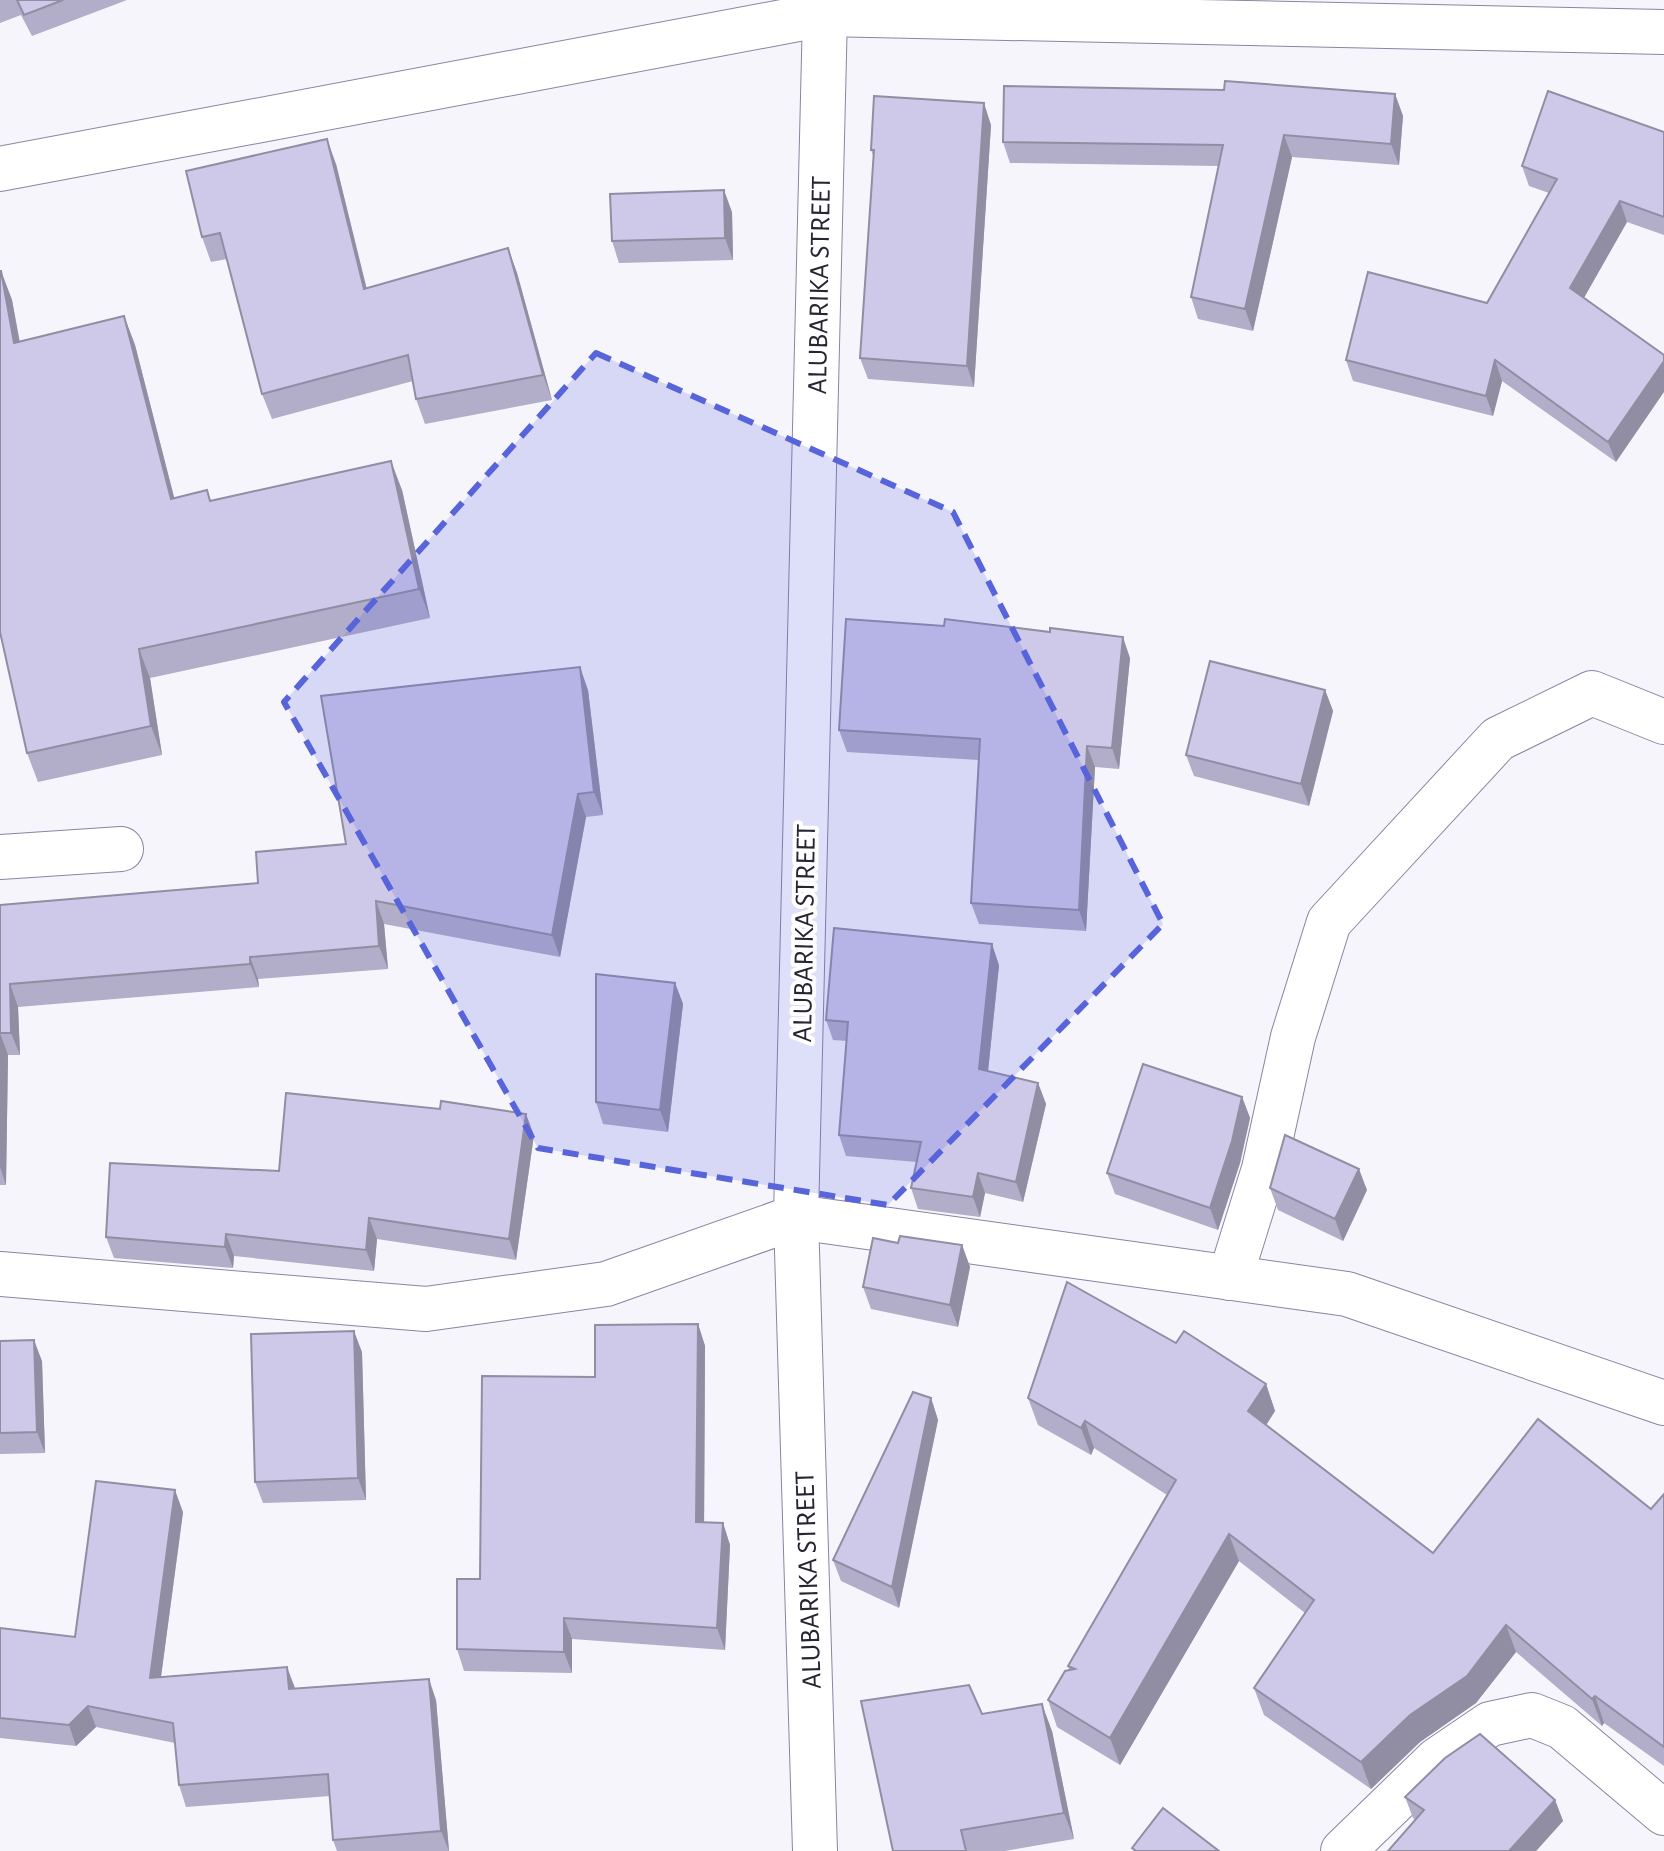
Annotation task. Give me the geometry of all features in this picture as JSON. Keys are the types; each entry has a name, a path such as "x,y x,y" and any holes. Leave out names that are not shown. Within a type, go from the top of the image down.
{"street":[{"path":"0,169 821,7 1310,12 1664,32"},
{"name":"ALUBARIKA STREET","path":"815,1851 796,1217 821,7"},
{"path":"1230,1278 1264,1169 1293,1037 1329,922 1498,739 1592,693 1664,722"},
{"path":"0,857 121,849"},
{"path":"0,1274 426,1309 606,1284 796,1217 1347,1294 1664,1403"},
{"path":"1343,1851 1437,1760 1490,1724 1532,1715 1562,1727 1664,1813"}],"highlighted area":[{"path":"596,353 953,512 1163,924 888,1205 538,1148 284,702"}],"building":[{"path":"17,0 63,0 24,15"},
{"path":"1225,81 1395,94 1391,144 1284,135 1245,309 1191,297 1223,145 1003,142 1004,86 1224,90"},
{"path":"1548,91 1664,132 1664,217 1620,201 1570,288 1664,355 1664,361 1608,442 1495,360 1486,396 1346,360 1368,272 1487,303 1557,179 1522,166"},
{"path":"874,96 984,103 967,366 860,358 874,150 871,150"},
{"path":"327,139 364,289 508,248 543,375 416,399 408,355 262,394 220,233 202,237 186,171"},
{"path":"724,190 725,238 612,241 610,194"},
{"path":"0,271 14,343 124,316 171,499 207,490 210,501 391,461 419,589 139,649 151,726 27,753 0,632"},
{"path":"846,619 944,626 945,619 1123,637 1112,748 1087,746 1079,910 971,903 980,739 839,730"},
{"path":"1210,661 1325,690 1301,784 1186,755"},
{"path":"580,667 594,792 578,794 552,935 376,901 379,946 250,957 250,964 10,984 11,1033 0,1033 0,905 258,883 256,852 346,844 321,696"},
{"path":"834,928 992,944 979,1069 1038,1083 1016,1182 978,1173 973,1197 911,1188 921,1142 839,1135 848,1022 826,1020"},
{"path":"596,974 675,983 660,1110 596,1102"},
{"path":"1143,1064 1242,1097 1232,1141 1210,1208 1107,1173"},
{"path":"286,1093 440,1109 441,1101 526,1114 509,1239 369,1218 366,1250 226,1234 225,1247 106,1237 110,1163 279,1171"},
{"path":"1285,1135 1359,1169 1335,1219 1270,1188"},
{"path":"900,1236 962,1245 950,1305 863,1287 873,1238 898,1243"},
{"path":"1067,1282 1176,1343 1184,1331 1266,1384 1248,1411 1433,1553 1538,1419 1651,1509 1664,1494 1664,1747 1595,1696 1592,1699 1506,1625 1467,1676 1410,1715 1361,1762 1254,1688 1314,1600 1229,1534 1110,1738 1048,1700 1065,1671 1075,1669 1068,1666 1176,1480 1085,1421 1081,1428 1028,1398"},
{"path":"698,1324 696,1522 723,1523 717,1628 564,1618 564,1652 457,1649 457,1579 480,1579 482,1376 595,1377 595,1325"},
{"path":"354,1331 358,1478 255,1482 251,1334"},
{"path":"34,1340 37,1432 0,1433 0,1341"},
{"path":"913,1392 931,1398 892,1587 833,1560"},
{"path":"96,1481 175,1490 150,1678 287,1667 289,1689 429,1679 441,1831 333,1840 328,1774 179,1785 173,1723 88,1706 69,1725 0,1718 0,1628 75,1637"},
{"path":"969,1685 982,1714 1042,1704 1064,1813 961,1830 966,1851 893,1851 861,1701"},
{"path":"1480,1734 1555,1800 1509,1851 1388,1851 1424,1810 1405,1797 1445,1758"},
{"path":"1163,1808 1219,1851 1136,1851 1132,1848"}]}
